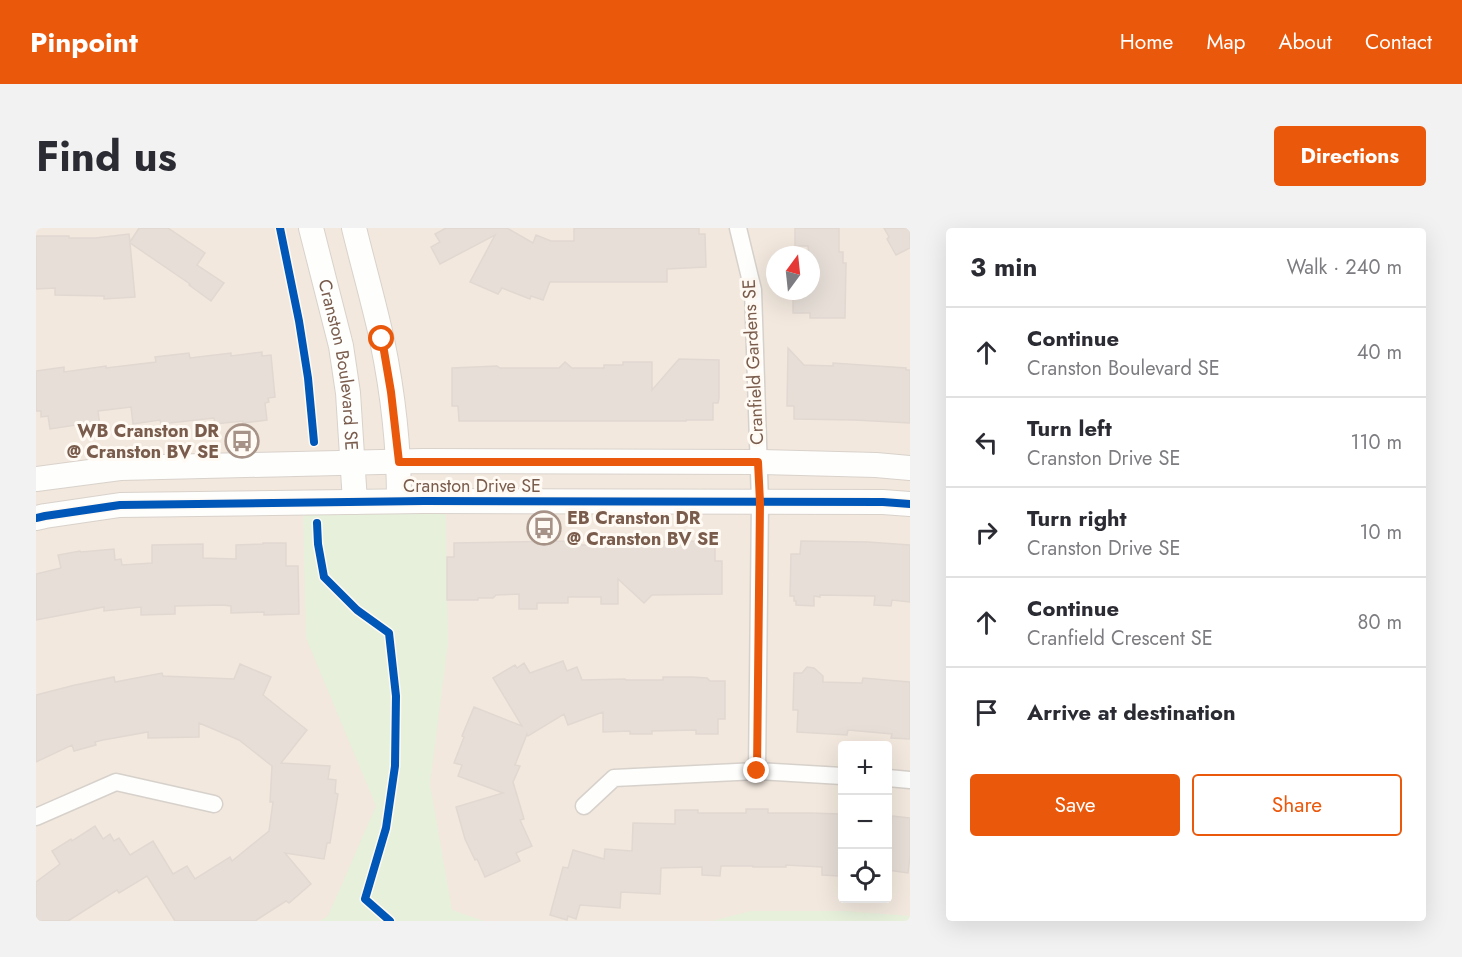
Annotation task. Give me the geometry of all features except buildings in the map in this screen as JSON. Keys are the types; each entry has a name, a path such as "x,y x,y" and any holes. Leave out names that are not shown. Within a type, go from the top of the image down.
{"street":[{"name":"Cranston Boulevard SE","path":"311,228 341,346 348,393 355,502"},
{"path":"354,228 382,339 391,392 399,462 399,501"},
{"name":"Cranfield Gardens SE","path":"738,228 753,290 758,462"},
{"name":"Cranston Drive SE","path":"36,479 120,468 399,462 758,462 910,468"},
{"path":"757,771 760,502 758,462"},
{"name":"Cranston Drive SE","path":"36,519 120,505 399,501 883,502 910,504"},
{"path":"584,806 614,778 757,771 838,776"},
{"path":"892,778 910,780"},
{"path":"36,817 116,782 214,804"}],"shaded area":[{"path":"36,228 910,228 910,921 36,921"}],"green space":[{"path":"303,512 446,513 448,643 430,784 452,910 484,921 320,921 328,916 376,806 306,638"},
{"path":"751,911 846,911 910,916 910,921 712,921"}],"cycle path":[{"path":"280,228 299,321 308,378 314,442"},
{"path":"36,518 120,505 424,501 883,502 910,504"},
{"path":"317,523 324,577 357,610 389,633 396,696 395,766 386,828 365,899 390,921"}],"place":[{"name":"WB Cranston DR @ Cranston BV SE","path":"242,441"},
{"name":"EB Cranston DR @ Cranston BV SE","path":"544,528"}],"route":[{"path":"382,339 399,462 758,462 760,502 757,771"}]}
